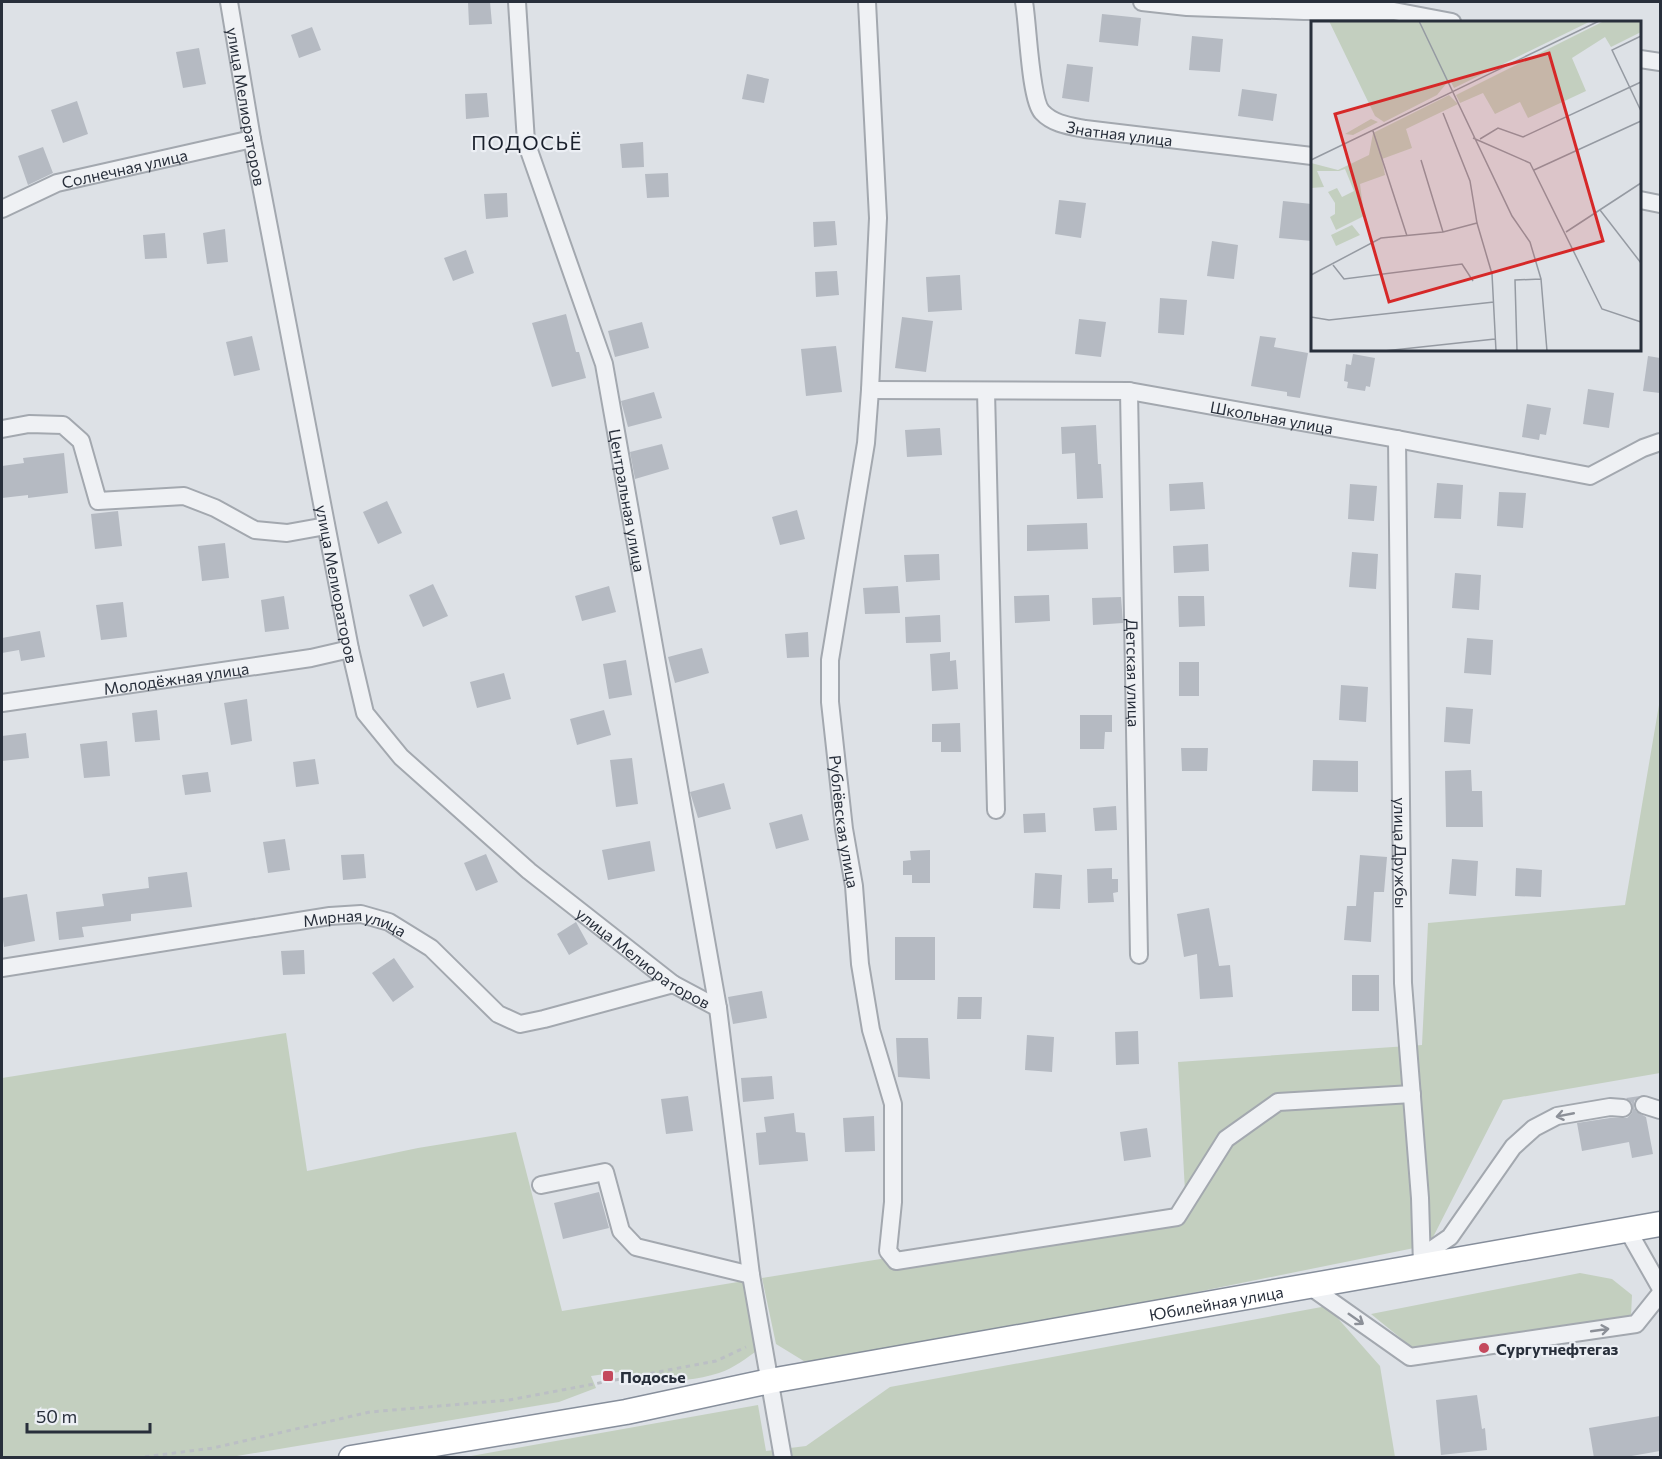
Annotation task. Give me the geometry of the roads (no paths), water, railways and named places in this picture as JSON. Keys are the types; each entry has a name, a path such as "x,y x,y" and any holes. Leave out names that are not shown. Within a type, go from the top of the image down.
{"highway":[{"name":"Юбилейная улица","path":"351,1458 626,1412 770,1381 1660,1224"}],"street":[{"name":"улица Мелиораторов","path":"229,2 252,139 326,526 365,713 401,757 529,871 673,984 718,1008"},
{"name":"Центральная улица","path":"517,2 526,142 604,364 718,1008 751,1275 783,1458"},
{"name":"Рублёвская улица","path":"867,2 878,218 870,390 866,443 830,660 830,702 844,829 854,886 860,964 871,1030 893,1104 893,1202 888,1251 896,1261 1177,1217 1226,1139 1278,1102 1412,1094"},
{"name":"Знатная улица","path":"1024,2 1028,20 1034,91 1041,111 1060,124 1085,129 1311,156"},
{"path":"1142,2 1233,9 1394,11 1447,21"},
{"path":"1641,59 1660,62"},
{"name":"Солнечная улица","path":"2,209 57,183 252,139"},
{"path":"1641,200 1660,204"},
{"name":"Школьная улица","path":"870,390 1130,391 1590,476 1643,448 1660,442"},
{"path":"986,391 996,810"},
{"name":"Детская улица","path":"1130,391 1139,955"},
{"path":"2,429 29,424 63,424 81,441 98,501 184,496 215,508 255,530 287,533 326,526"},
{"name":"улица Дружбы","path":"1397,439 1403,983 1420,1198 1422,1265"},
{"name":"Молодёжная улица","path":"2,703 299,659 350,649"},
{"name":"Мирная улица","path":"2,968 330,916 361,914 389,922 431,948 498,1014 520,1024 673,984"},
{"path":"1644,1105 1660,1110"},
{"path":"1422,1265 1431,1250 1450,1237 1513,1147 1534,1128 1557,1116 1610,1107 1623,1108"},
{"path":"541,1185 605,1172 621,1231 636,1247 751,1275"},
{"path":"1627,1229 1660,1287"},
{"path":"1308,1285 1410,1357 1636,1324 1660,1294"}],"place":[{"name":"Сургутнефтегаз","path":"1484,1348"},
{"name":"Подосье","path":"608,1376"}],"district":[{"name":"ПОДОСЬЁ","path":"527,142"}]}
